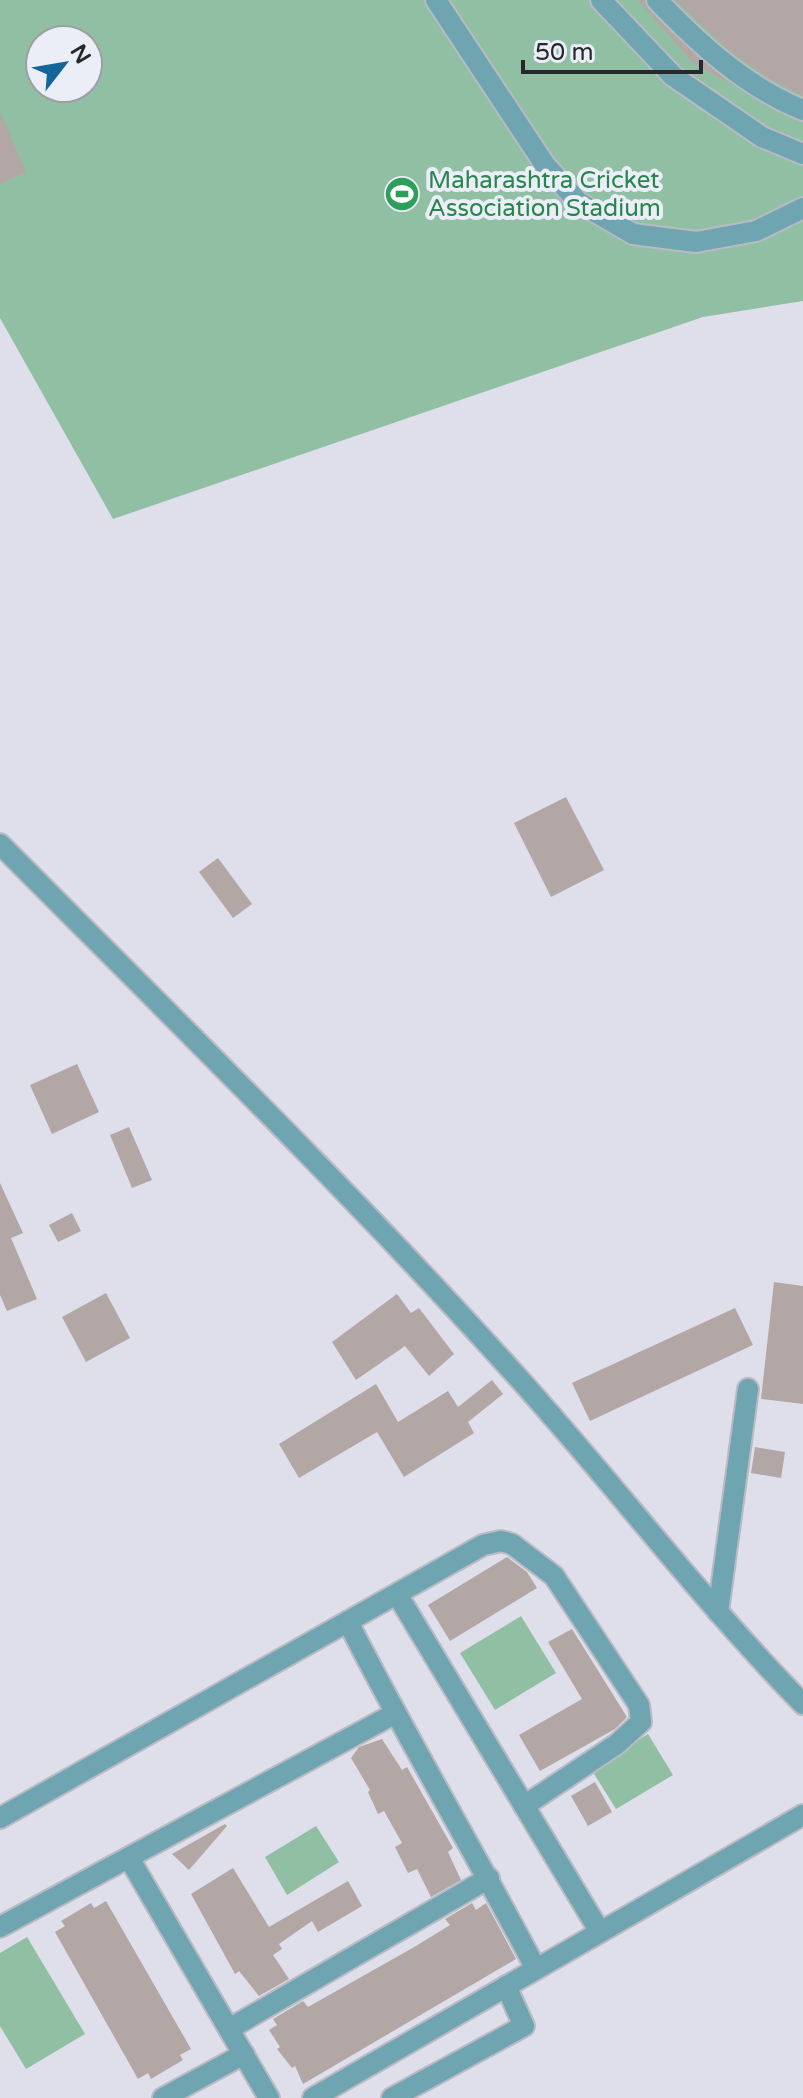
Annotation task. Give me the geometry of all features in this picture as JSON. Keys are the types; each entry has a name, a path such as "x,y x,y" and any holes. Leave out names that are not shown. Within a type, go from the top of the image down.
{"street":[{"path":"436,0 545,165 578,202 633,234 696,242 756,231 803,208"},
{"path":"601,0 673,76 762,137 803,154"},
{"path":"657,0 699,44 782,101 803,110"},
{"path":"0,844 351,1198 514,1373 718,1612 803,1704"},
{"path":"718,1612 748,1389"},
{"path":"0,1818 483,1545 501,1541 512,1544 554,1576 639,1705 641,1722 617,1744 524,1806"},
{"path":"397,1594 600,1932"},
{"path":"348,1622 394,1714 489,1878 536,1969"},
{"path":"0,1927 394,1714"},
{"path":"313,2098 803,1815"},
{"path":"129,1858 269,2098"},
{"path":"229,2029 489,1878"},
{"path":"392,2098 524,2026 506,1986"},
{"path":"163,2098 244,2054"}],"green space":[{"name":"Maharashtra Cricket Association Stadium","path":"0,0 803,0 803,301 703,317 113,519 0,318"},
{"path":"521,1616 556,1673 495,1710 460,1653"},
{"path":"648,1734 673,1775 616,1809 591,1769"},
{"path":"316,1826 339,1862 287,1895 265,1857"},
{"path":"27,1937 85,2034 26,2069 0,2026 0,1953"}],"building":[{"path":"638,0 644,0 648,9 681,42 730,83 693,63"},
{"path":"675,0 803,0 803,96 732,53"},
{"path":"0,112 26,172 0,184"},
{"path":"566,797 604,870 551,897 514,823"},
{"path":"218,858 252,904 233,918 199,872"},
{"path":"77,1064 99,1112 52,1134 30,1085"},
{"path":"129,1127 152,1180 132,1188 110,1135"},
{"path":"0,1183 23,1233 11,1238 37,1299 7,1311 0,1295"},
{"path":"72,1213 81,1231 58,1242 49,1225"},
{"path":"774,1282 803,1286 803,1404 761,1399"},
{"path":"106,1293 130,1338 86,1362 62,1317"},
{"path":"397,1294 411,1313 419,1308 454,1354 429,1376 405,1346 356,1380 332,1342"},
{"path":"735,1308 753,1345 590,1421 572,1383"},
{"path":"492,1380 503,1394 468,1422 474,1433 404,1477 377,1432 299,1478 279,1444 376,1384 398,1422 448,1391 458,1407"},
{"path":"755,1447 785,1452 781,1478 751,1473"},
{"path":"507,1557 527,1572 537,1588 450,1641 428,1605"},
{"path":"572,1629 627,1717 615,1729 540,1771 519,1735 582,1699 548,1642"},
{"path":"382,1739 402,1770 407,1767 453,1848 448,1852 461,1880 431,1897 417,1869 408,1873 395,1847 402,1843 384,1811 378,1814 368,1792 370,1790 351,1758 359,1747"},
{"path":"595,1782 612,1812 588,1826 571,1796"},
{"path":"225,1824 227,1826 189,1870 172,1854"},
{"path":"233,1868 269,1927 348,1881 362,1906 318,1932 312,1921 279,1944 282,1949 273,1955 289,1979 259,1996 239,1971 235,1974 191,1894"},
{"path":"106,1901 191,2049 180,2055 183,2060 151,2079 148,2073 138,2079 55,1932 65,1926 61,1921 91,1903 94,1908"},
{"path":"472,1903 476,1910 486,1903 516,1959 303,2084 295,2066 292,2068 277,2049 280,2047 269,2030 277,2025 273,2019 303,2001 308,2007 416,1946 450,1925 445,1919"}],"place":[{"name":"Maharashtra Cricket Association Stadium","path":"402,194"}]}
